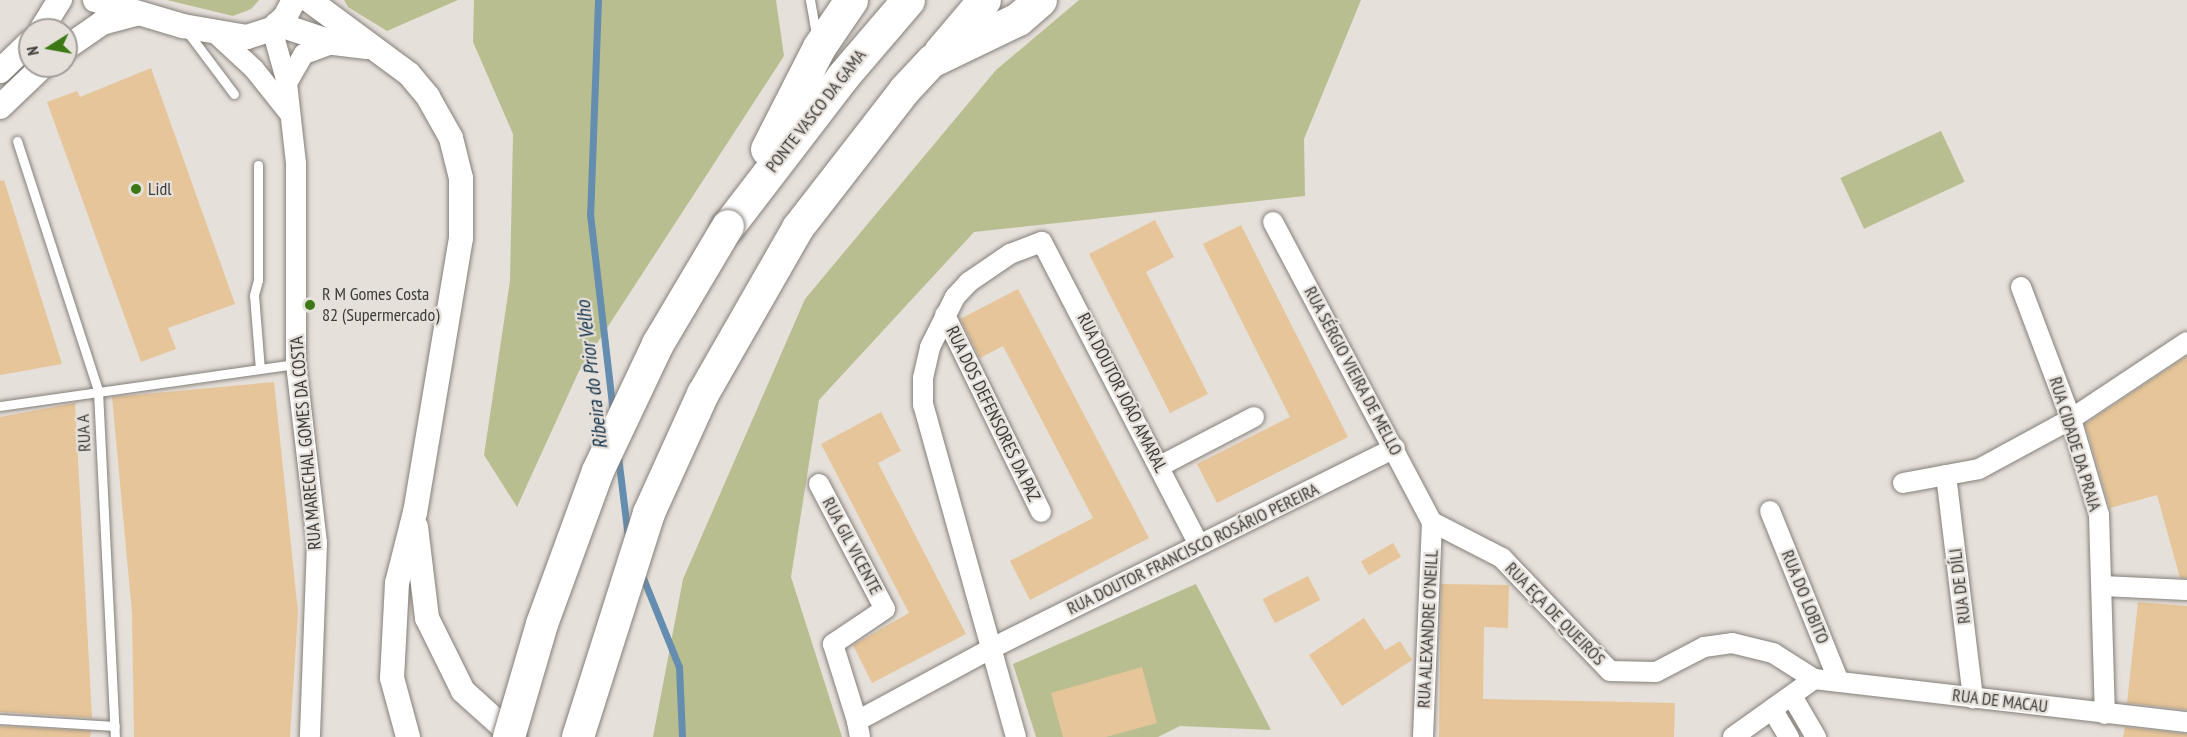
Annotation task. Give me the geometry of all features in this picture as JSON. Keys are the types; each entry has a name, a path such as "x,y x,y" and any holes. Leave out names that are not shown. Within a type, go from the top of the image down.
{"highway":[{"path":"509,737 542,624 598,471 658,344 728,226 819,47 851,0"},
{"name":"PONTE VASCO DA GAMA","path":"728,226 843,76 908,0"},
{"path":"578,737 649,513 681,439 757,296 798,228 826,191 905,90 984,0"},
{"path":"933,60 1018,19 1040,0"}],"street":[{"path":"36,0 38,18"},
{"path":"48,18 60,0"},
{"path":"95,0 183,26 247,37 274,27 294,0"},
{"path":"309,0 409,74 428,97 451,138 461,178 461,238 415,512 397,583 392,678 408,737"},
{"path":"78,40 102,23 137,14"},
{"path":"274,27 334,43 370,47"},
{"name":"RUA MARECHAL GOMES DA COSTA","path":"274,27 287,83 296,163 296,364 317,543 310,737"},
{"name":"RUA MARECHAL GOMES DA COSTA","path":"215,33 262,78 289,113"},
{"path":"287,83 304,54 334,43"},
{"path":"0,71 18,54"},
{"path":"0,107 30,78"},
{"name":"RUA SÉRGIO VIEIRA DE MELLO","path":"1273,222 1395,448 1432,522"},
{"name":"RUA DOUTOR JOÃO AMARAL","path":"945,315 955,297 986,268 1042,242 1199,545"},
{"name":"RUA CIDADE DA PRAIA","path":"2021,287 2071,419 2098,515 2105,714"},
{"path":"945,315 925,363 923,405 1016,737"},
{"name":"RUA DOS DEFENSORES DA PAZ","path":"945,315 1041,512"},
{"path":"1903,483 1978,469 2071,419 2187,342"},
{"path":"1160,466 1254,417"},
{"name":"RUA DOUTOR FRANCISCO ROSÁRIO PEREIRA","path":"858,729 990,649 1395,448"},
{"name":"RUA DE DÍLI","path":"1946,475 1973,698"},
{"name":"RUA GIL VICENTE","path":"819,484 885,609 833,644 858,729"},
{"name":"RUA DO LOBITO","path":"1770,511 1839,682"},
{"path":"415,512 427,618 463,691 514,737"},
{"name":"RUA EÇA DE QUEIRÓS","path":"1432,522 1502,558 1606,669 1656,672 1704,647 1732,643 1773,653 1814,679"},
{"name":"RUA ALEXANDRE O'NEILL","path":"1423,737 1432,522"},
{"path":"2102,586 2187,590"},
{"path":"1733,737 1814,679"},
{"name":"RUA DE MACAU","path":"1814,679 2187,722"},
{"path":"1792,696 1816,737"},
{"path":"1772,709 1788,737"}],"lane":[{"path":"810,0 810,19 819,47"},
{"path":"183,26 234,94"},
{"name":"RUA A","path":"17,141 98,391 115,737"},
{"path":"258,165 258,280 254,295 260,369"},
{"path":"0,406 296,364"},
{"path":"0,719 115,726"}],"green space":[{"path":"167,0 259,0 251,9 233,16"},
{"path":"344,0 458,0 387,31 348,7"},
{"path":"474,0 776,0 784,56 579,371 517,507 484,455 510,281 513,134 473,42"},
{"path":"1079,0 1361,0 1304,139 1305,196 974,232 819,400 791,577 842,737 653,737 683,579 805,299 996,70"},
{"path":"1941,131 1965,182 1864,229 1840,178"},
{"path":"1196,584 1271,730 1180,726 1158,737 1036,737 1013,664"}],"building":[{"name":"Lidl","path":"151,68 235,304 168,328 176,349 141,362 47,102 77,91 80,97"},
{"path":"4,180 62,364 0,375 0,181"},
{"path":"1155,220 1174,257 1146,272 1208,394 1170,413 1089,254"},
{"path":"1241,225 1348,437 1217,503 1197,464 1290,417 1203,244"},
{"path":"1018,289 1149,538 1030,600 1010,561 1093,518 1003,346 980,358 960,319"},
{"path":"2187,356 2187,578 2180,578 2157,495 2110,508 2085,424"},
{"path":"274,382 298,612 290,737 134,737 132,613 112,397"},
{"path":"75,403 92,718 0,712 0,417"},
{"path":"881,412 901,451 878,463 966,634 872,683 853,645 909,613 821,444"},
{"path":"1393,543 1401,557 1369,575 1361,562"},
{"path":"1308,576 1320,600 1275,623 1263,599"},
{"path":"1441,584 1509,585 1508,628 1484,627 1483,699 1675,703 1674,737 1439,737"},
{"path":"2138,602 2187,606 2187,710 2127,703"},
{"path":"1364,618 1385,650 1400,641 1412,660 1342,706 1309,655"},
{"path":"1142,667 1157,723 1106,737 1063,737 1051,693"},
{"path":"0,726 91,731 90,737 0,737"},
{"path":"2125,727 2187,734 2187,737 2123,737"}],"waterway":[{"name":"Ribeira do Prior Velho","path":"598,0 590,214 613,412"},
{"name":"Ribeira do Prior Velho","path":"618,456 628,538"},
{"name":"Ribeira do Prior Velho","path":"641,573 679,667 682,737"}],"place":[{"name":"Lidl","path":"136,189"},
{"name":"R M Gomes Costa 82 (Supermercado)","path":"310,305"}]}
